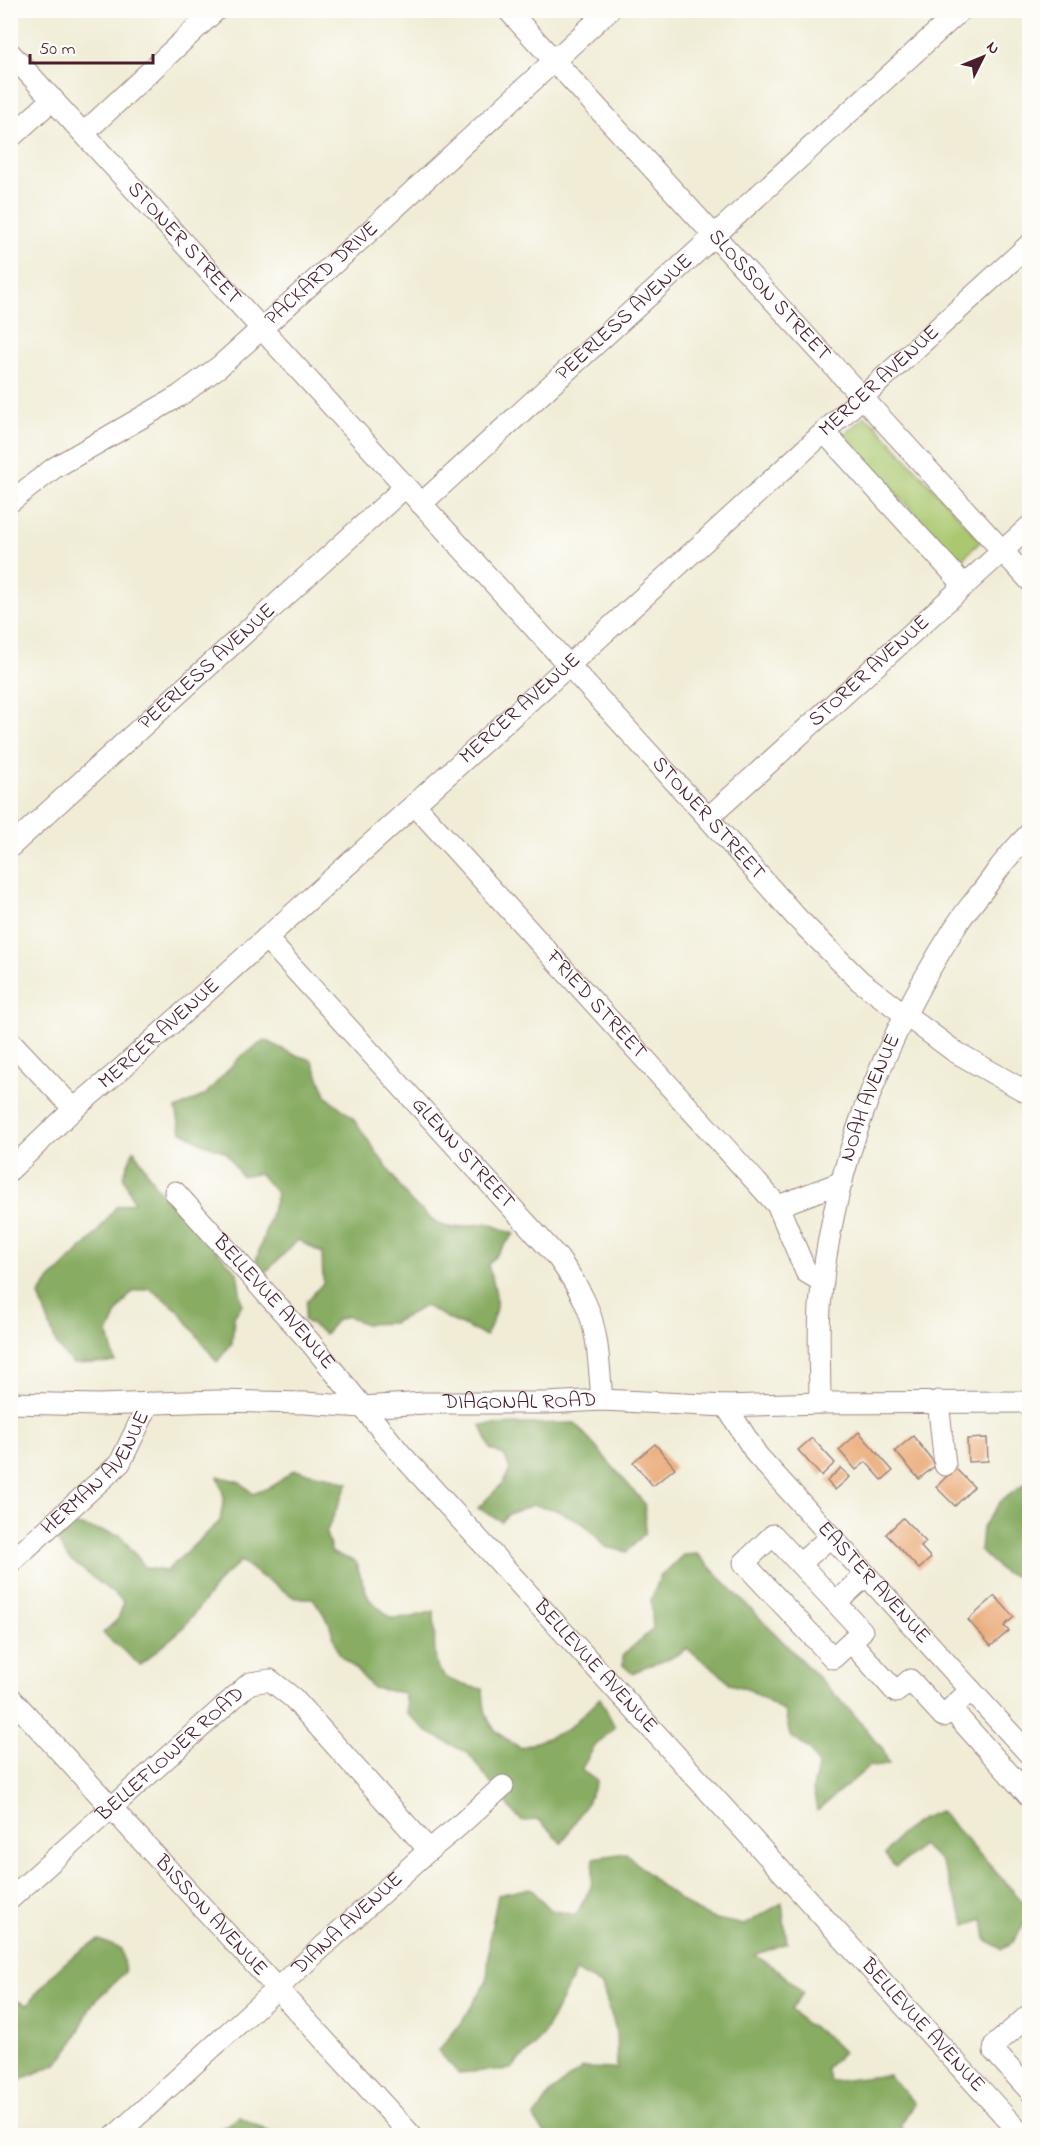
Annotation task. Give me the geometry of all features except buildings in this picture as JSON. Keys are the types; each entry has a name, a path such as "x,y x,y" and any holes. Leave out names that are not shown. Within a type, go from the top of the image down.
{"street":[{"path":"84,133 216,10"},
{"name":"SLOSSON STREET","path":"508,10 1029,581"},
{"name":"PACKARD DRIVE","path":"10,502 76,454 179,396 220,366 609,10"},
{"name":"PEERLESS AVENUE","path":"421,504 961,10"},
{"name":"STONER STREET","path":"10,53 797,918 842,964 904,1015 954,1051 1029,1094"},
{"path":"10,138 53,99"},
{"name":"MERCER AVENUE","path":"10,1170 74,1109 568,666 1029,244"},
{"path":"825,432 963,584"},
{"name":"PEERLESS AVENUE","path":"10,848 405,487"},
{"name":"STORER AVENUE","path":"708,818 1029,526"},
{"name":"FRIED STREET","path":"415,805 778,1206 806,1272 823,1282"},
{"name":"NOAH AVENUE","path":"820,1402 820,1329 827,1254 842,1182 879,1069 904,1015 955,926 986,884 1029,833"},
{"name":"GLENN STREET","path":"266,938 558,1258 573,1278 590,1314 596,1343 602,1400"},
{"path":"10,1041 74,1109"},
{"path":"778,1206 842,1182"},
{"name":"BELLEVUE AVENUE","path":"175,1192 310,1342 400,1453 469,1530 974,2082 1025,2133"},
{"name":"DIAGONAL ROAD","path":"10,1403 98,1405 228,1401 362,1407 425,1403 546,1403 602,1400 726,1406 820,1402 1029,1402"},
{"path":"938,1401 945,1465"},
{"name":"HERMAN AVENUE","path":"10,1563 120,1463 149,1403"},
{"name":"EASTER AVENUE","path":"726,1406 757,1455 1029,1755"},
{"path":"773,1535 836,1603 862,1631 833,1658 744,1563 773,1535"},
{"path":"800,1564 831,1536"},
{"path":"836,1603 866,1575"},
{"path":"851,1642 896,1692 910,1680 943,1716 971,1690"},
{"name":"BELLEFLOWER ROAD","path":"10,1899 250,1683 270,1680 293,1698 429,1850"},
{"name":"BISSON AVENUE","path":"10,1697 412,2136"},
{"path":"951,1708 1029,1797"},
{"name":"DIANA AVENUE","path":"115,2136 429,1850 503,1786"},
{"path":"1029,2014 995,2045 994,2051 1029,2091"},
{"path":"974,2082 1000,2058"}],"green space":[{"path":"865,416 875,424 981,541 959,562 848,441 845,434"},
{"path":"265,1040 292,1054 312,1060 327,1097 352,1117 410,1201 438,1224 453,1228 487,1223 514,1234 488,1265 496,1293 496,1308 486,1336 425,1306 393,1323 365,1324 347,1316 337,1320 325,1334 304,1320 307,1301 323,1283 322,1253 298,1240 263,1275 254,1267 277,1194 260,1174 241,1176 226,1152 202,1143 181,1131 176,1109 205,1095 239,1058"},
{"path":"134,1150 156,1187 237,1272 242,1304 234,1317 232,1343 217,1362 178,1310 149,1288 132,1292 119,1309 108,1334 115,1362 73,1364 57,1346 39,1295 48,1282 95,1235 116,1207 134,1202 123,1176"},
{"path":"575,1423 645,1504 645,1533 627,1552 606,1547 584,1524 554,1509 533,1505 509,1514 501,1521 478,1508 502,1484 510,1470 505,1456 490,1449 481,1425"},
{"path":"294,1470 327,1476 348,1483 326,1533 332,1553 355,1561 369,1599 391,1618 413,1617 434,1611 437,1665 450,1680 483,1689 488,1719 503,1737 521,1748 567,1730 600,1698 615,1727 594,1747 581,1770 597,1781 587,1803 562,1843 539,1820 522,1821 468,1753 427,1732 407,1713 404,1693 373,1688 339,1654 329,1622 313,1598 295,1598 241,1561 222,1578 182,1629 140,1665 103,1633 118,1619 124,1602 68,1558 57,1540 62,1528 76,1525 120,1535 146,1568 166,1571 220,1521 224,1497 218,1476 240,1482 253,1494 273,1486"},
{"path":"1029,1481 1029,1579 1004,1573 980,1551 982,1528 1001,1501"},
{"path":"697,1554 851,1711 882,1748 889,1764 871,1765 817,1811 813,1789 818,1766 810,1750 790,1736 785,1712 750,1690 730,1684 717,1671 687,1649 633,1674 623,1665 623,1655 653,1629 651,1600 660,1577 683,1555"},
{"path":"940,1811 1024,1903 1029,1917 1013,1942 1001,1949 986,1939 983,1919 966,1925 940,1860 921,1845 909,1858 895,1867 885,1855 895,1840 908,1828"},
{"path":"626,1853 655,1881 677,1898 712,1918 744,1925 782,1903 787,1943 755,1955 779,1971 803,1993 791,2010 805,2023 828,2037 843,2052 826,2068 830,2082 889,2075 914,2103 900,2126 907,2135 546,2135 534,2118 553,2090 583,2068 617,2069 616,2030 602,1986 576,1971 542,2038 511,2069 458,2073 438,2051 462,2022 487,1981 490,1935 498,1895 530,1888 551,1910 576,1915 591,1887 594,1858"},
{"path":"99,1940 121,1949 125,1972 93,2003 70,2048 57,2064 24,2078 11,2088 11,1998 27,2005 68,1960"},
{"path":"240,2117 275,2135 210,2135"}]}
